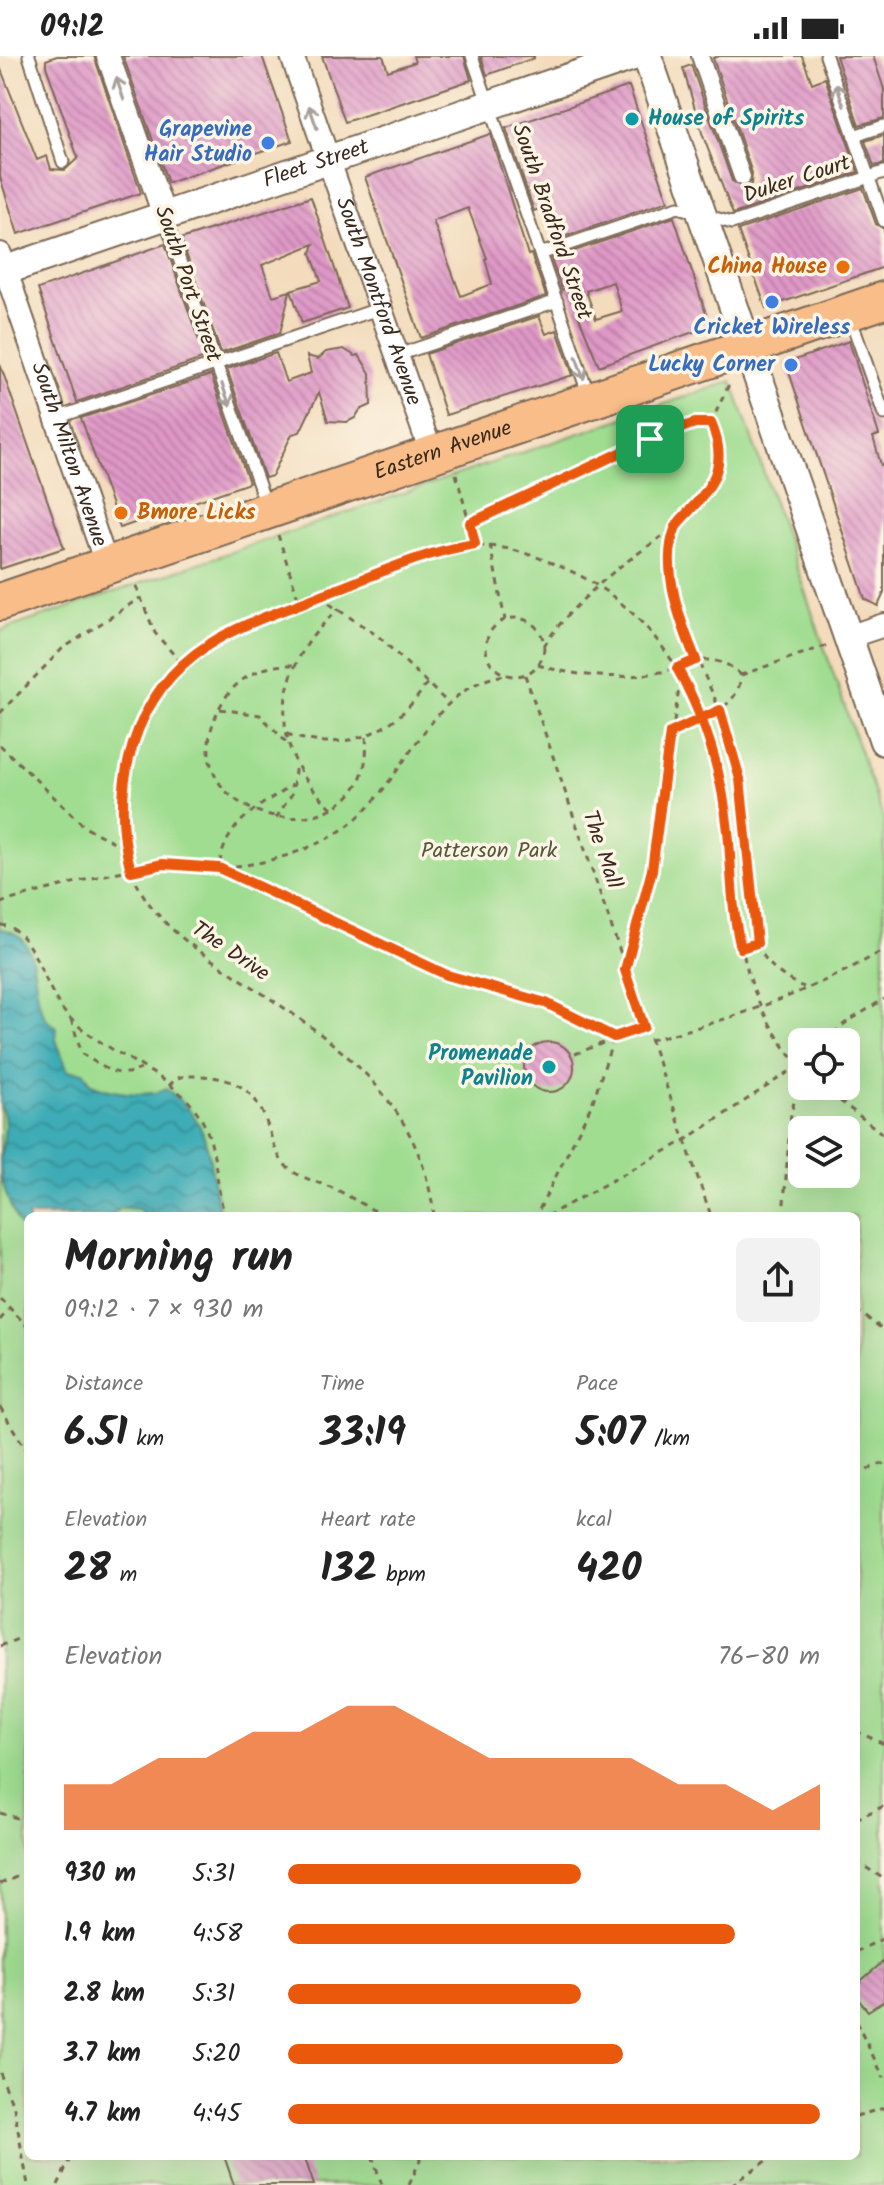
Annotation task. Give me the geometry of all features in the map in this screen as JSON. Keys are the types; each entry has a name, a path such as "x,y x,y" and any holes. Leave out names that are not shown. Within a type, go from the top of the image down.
{"main road":[{"name":"Eastern Avenue","path":"0,602 121,575 272,521 444,467 591,401 884,300"}],"street":[{"name":"South Port Street","path":"108,56 164,215"},
{"name":"South Montford Avenue","path":"292,56 398,355 444,467"},
{"name":"Fleet Street","path":"2,265 164,215 633,56"},
{"path":"647,56 749,347 838,641 884,741"},
{"path":"700,56 742,177"},
{"name":"South Milton Avenue","path":"2,265 56,418 121,575"},
{"path":"838,641 884,625"}],"lane":[{"path":"29,56 63,162"},
{"name":"South Bradford Street","path":"472,56 591,401"},
{"path":"826,56 884,221"},
{"path":"854,136 884,126"},
{"name":"Duker Court","path":"540,254 678,207 732,223 884,172"},
{"name":"South Port Street","path":"164,215 272,521"},
{"path":"398,355 557,301"},
{"path":"56,418 381,308"},
{"path":"848,313 884,414"}],"path":[{"path":"0,903 163,864 219,868 311,846 356,821 394,780 448,703 476,682 506,675 525,675 538,665 552,633 616,571 676,525 716,479 721,453 711,423 730,382"},
{"path":"470,523 677,428 711,423"},
{"path":"444,467 470,523 475,544"},
{"path":"272,521 300,604"},
{"path":"676,525 669,549 686,635 720,710 740,779 757,943 776,969 789,981 804,987"},
{"name":"The Drive","path":"433,1212 421,1156 407,1125 387,1096 343,1051 311,1025 178,937 143,895 131,871 124,847 121,788 128,754 141,721 161,688 182,664 237,629 422,556 475,544 490,544 534,554 581,575 635,614 677,668 702,718 723,794 733,907 741,948 760,1008 788,1053"},
{"path":"490,544 505,620"},
{"path":"121,575 140,598 155,633 182,664"},
{"path":"319,597 378,636 448,703"},
{"path":"0,713 62,649 140,598"},
{"path":"332,808 314,790 296,763 286,734 285,695 293,665 308,638 339,609"},
{"path":"506,675 496,670 486,650 490,632 505,620 519,618 531,623 543,637 544,646"},
{"path":"741,675 838,641"},
{"path":"538,665 571,675 604,676 677,668 696,660 723,662 741,675"},
{"path":"293,665 279,664 253,673 233,688 219,709 210,732 210,758 228,794 254,811 276,818 302,819 332,808 359,779 367,756 366,737"},
{"name":"The Mall","path":"525,675 710,1212"},
{"path":"625,970 652,870 681,675"},
{"path":"670,733 720,710 735,699 741,675"},
{"path":"286,734 315,743 366,737 406,711 427,683"},
{"path":"219,709 260,715 282,734 291,750"},
{"path":"0,745 86,828 124,847"},
{"path":"276,818 287,804 295,783 296,763"},
{"path":"219,868 222,846 228,834 254,811 295,783"},
{"path":"219,868 447,975 546,1003 614,1037"},
{"path":"0,925 18,930 25,937 47,985 71,1018 98,1041 169,1086 198,1114 216,1158 224,1212"},
{"path":"741,948 757,943"},
{"path":"649,1041 723,1022 760,1008 884,950"},
{"path":"840,1028 884,999"},
{"path":"71,1018 82,1054 112,1073 127,1075 141,1069"},
{"path":"575,1054 644,1027"},
{"path":"538,1212 592,1104 614,1037"},
{"path":"554,1212 684,1141 788,1072"},
{"path":"169,1086 176,1077 184,1075 207,1076 241,1088 267,1117 284,1163 376,1212"},
{"path":"783,1212 794,1100"},
{"path":"839,1100 884,1135"},
{"path":"367,1208 370,1212"},
{"path":"0,1298 24,1324"},
{"path":"0,1320 8,1310"},
{"path":"860,1313 884,1330"},
{"path":"0,1407 24,1446"},
{"path":"860,1472 884,1463"},
{"path":"0,1646 24,1637"},
{"path":"860,1733 884,1744"},
{"path":"860,1817 884,1806"},
{"path":"0,1813 24,1820"},
{"path":"860,1864 884,1879"},
{"path":"0,1884 24,1874"},
{"path":"860,1950 884,1938"},
{"path":"860,2030 884,2078"},
{"path":"0,2073 14,2108 28,2185"},
{"path":"860,2115 884,2108"},
{"path":"58,2185 69,2160"},
{"path":"373,2160 382,2185"},
{"path":"409,2185 420,2160"},
{"path":"731,2185 767,2160"}],"green space":[{"name":"Patterson Park","path":"732,381 884,820 884,2185 0,2185 0,631"}],"water":[{"path":"0,929 16,934 26,945 32,959 40,1006 46,1019 57,1027 56,1040 68,1071 84,1072 91,1084 118,1092 149,1094 166,1089 194,1117 207,1146 220,1212 142,1212 139,1209 121,1208 115,1212 24,1212 24,1233 3,1185 0,1167 5,1120 0,1105"}],"building":[{"path":"57,56 94,56 141,193 18,234 0,177 0,67 37,160 47,156 51,169 65,170 78,158 46,66 46,60"},
{"path":"123,56 262,56 292,141 168,183"},
{"path":"322,56 383,56 388,71 415,62 413,56 464,56 471,80 345,122"},
{"path":"481,56 534,56 534,58 487,75"},
{"path":"802,56 812,83 825,78 858,172 733,214 703,136 683,68 691,65 732,181 745,188 751,184 752,173 713,58"},
{"path":"836,56 873,56 884,89 884,118 859,125"},
{"path":"629,86 668,201 558,239 547,206 534,211 506,128"},
{"path":"490,134 528,255 531,254 546,296 421,338 365,177","holes":["468,208 487,258 492,284 461,296 433,221"]},
{"path":"884,135 884,164 874,166 865,141"},
{"path":"863,188 876,224 884,229 884,267 766,308 738,230"},
{"path":"311,197 348,308 302,323 291,290 321,281 311,253 314,244 262,265 273,296 290,291 280,333 221,353 181,239"},
{"path":"674,217 710,326 599,366 567,288 562,290 551,259","holes":["613,282 622,311 596,319 586,291"]},
{"path":"165,244 205,358 77,402 38,289"},
{"path":"539,316 546,334 557,330 573,375 446,415 426,354"},
{"path":"849,341 879,435 873,437 881,465 884,463 884,593 878,606 865,599 786,363"},
{"path":"344,349 355,356 359,355 370,373 371,405 347,422 328,421 319,392 300,432 292,434 272,476 265,478 227,369 276,353 286,382 311,373 307,356 318,359 326,352"},
{"path":"0,364 64,548 0,569"},
{"path":"211,375 249,483 120,528 81,418"},
{"name":"Promenade Pavilion","path":"549,1042 567,1049 574,1067 567,1085 549,1092 531,1085 524,1067 531,1049"},
{"path":"884,1961 884,2001 868,2011 860,2002 860,1982"},
{"path":"225,2160 305,2160 314,2185 234,2185"}],"place":[{"name":"House of Spirits","path":"632,119"},
{"name":"Grapevine Hair Studio","path":"268,143"},
{"name":"China House","path":"843,267"},
{"name":"Cricket Wireless","path":"772,302"},
{"name":"Lucky Corner","path":"791,365"},
{"name":"Bmore Licks","path":"121,513"},
{"name":"Promenade Pavilion","path":"549,1067"}],"route":[{"path":"650,439 601,465 470,523 475,544 422,556 237,629 207,645 182,664 161,688 141,721 128,754 121,788 121,824 131,871 163,864 219,868 352,927 447,975 480,987 546,1003 614,1037 644,1027 625,970 641,923 652,870 670,733 702,718 720,710 740,779 757,943 741,948 733,907 728,831 717,767 702,718 677,668 696,660 686,635 669,549 676,525 716,479 721,464 719,443 711,423 695,423 650,439"}]}
